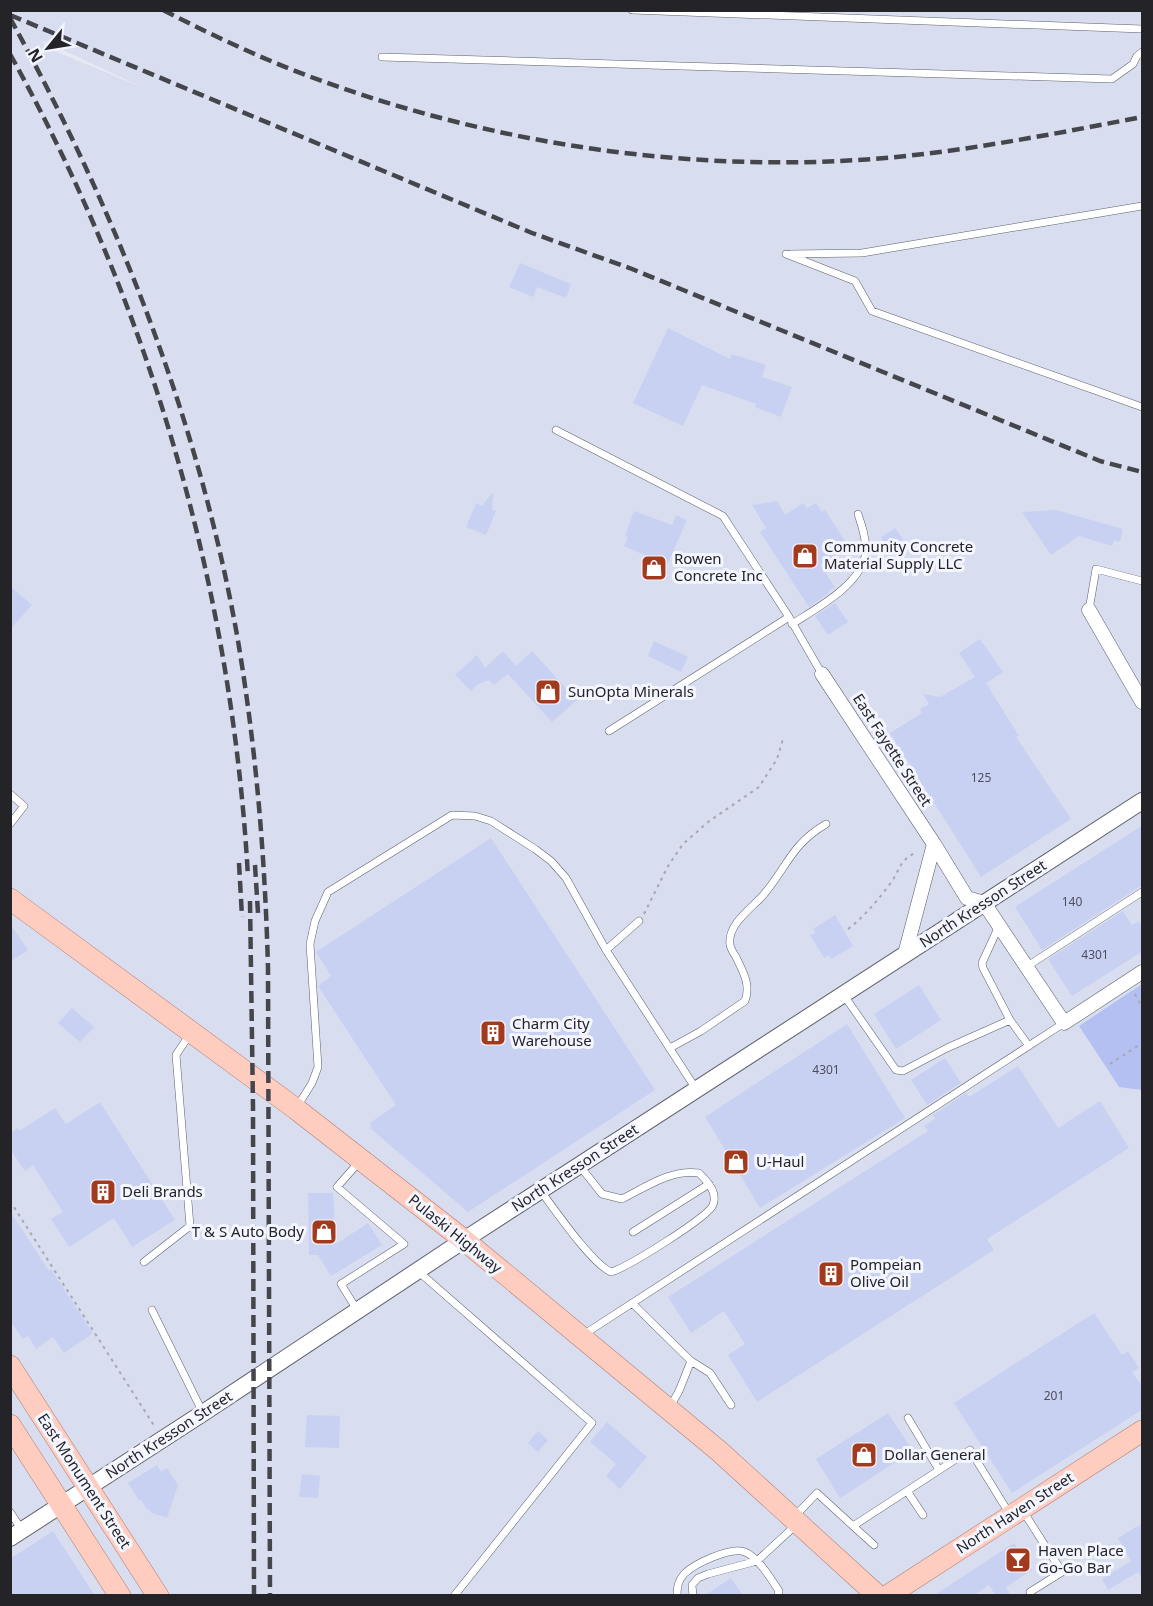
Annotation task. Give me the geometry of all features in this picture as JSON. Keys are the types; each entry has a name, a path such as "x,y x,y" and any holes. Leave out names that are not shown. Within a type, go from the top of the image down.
{"main road":[{"name":"Pulaski Highway","path":"10,899 296,1109 464,1240 719,1451 878,1596"},
{"name":"East Monument Street","path":"10,1366 158,1596"},
{"name":"East Monument Street","path":"10,1425 120,1596"},
{"name":"North Haven Street","path":"886,1596 1139,1435"}],"street":[{"path":"1089,610 1142,702"},
{"name":"East Fayette Street","path":"822,674 967,898 984,903 1064,1023"},
{"name":"North Kresson Street","path":"16,1534 417,1270 1143,801"},
{"path":"905,954 934,844"},
{"path":"1064,1023 1143,972"}],"lane":[{"path":"632,10 1143,29"},
{"path":"382,57 1112,79 1133,64 1137,56 1143,52"},
{"path":"1143,206 862,253 786,254 855,281 872,311 1143,406"},
{"path":"556,430 723,516 822,674"},
{"path":"609,732 836,594 853,580 866,553 865,538 858,514"},
{"path":"1089,610 1096,569 1143,581"},
{"path":"10,794 24,806 10,824"},
{"path":"296,1109 312,1083 318,1066 310,944 315,921 328,892 452,815 475,816 491,821 551,861 566,878 606,950 696,1089"},
{"path":"670,1048 701,1031 745,1001 748,987 730,945 732,933 739,920 764,894 789,856 805,838 826,824"},
{"path":"1026,967 1143,892"},
{"path":"606,950 639,921"},
{"path":"999,926 983,959 983,968 1010,1020 1029,1046"},
{"path":"843,994 898,1071 903,1071 947,1048 1010,1020"},
{"path":"581,1337 1064,1023"},
{"path":"144,1262 190,1226 176,1055 192,1032"},
{"path":"357,1310 341,1284 404,1244 337,1187 361,1160"},
{"path":"540,1191 588,1252 611,1272 635,1260 704,1216 713,1207 715,1196 709,1184 699,1173 686,1171 666,1177 622,1199 602,1194 579,1165"},
{"path":"633,1232 709,1184"},
{"path":"417,1270 592,1423 454,1596"},
{"path":"632,1303 691,1361 710,1372 731,1405"},
{"path":"152,1310 203,1413"},
{"path":"669,1409 680,1391 691,1361"},
{"path":"908,1418 939,1470"},
{"path":"853,1526 970,1450 1062,1572 1030,1592"},
{"path":"907,1491 923,1515"},
{"path":"693,1596 692,1585 698,1578 757,1561 795,1521 817,1493 874,1545"},
{"path":"10,1512 16,1534"},
{"path":"677,1596 676,1585 685,1573 702,1562 731,1551 744,1551 757,1561 779,1591 778,1596"}],"path":[{"path":"639,921 649,906 668,866 683,844 708,822 759,787 777,759 783,739"},
{"path":"848,929 874,905 906,857 934,844"},
{"path":"1134,992 1143,1007"},
{"path":"1110,1064 1143,1043"},
{"path":"10,1201 163,1439"}],"shaded area":[{"path":"11,11 1142,11 1142,984 1079,1026 1118,1086 1142,1090 1142,1595 11,1596","holes":["43,41 146,89 45,47"]},
{"path":"1142,984 1142,1090 1119,1087 1079,1026"}],"building":[{"path":"520,263 571,284 566,298 537,287 533,297 509,287"},
{"path":"668,328 730,359 732,354 766,365 762,377 792,387 781,417 755,407 756,404 702,385 683,426 633,403"},
{"path":"493,492 492,510 496,511 486,535 466,527 476,503 482,506"},
{"name":"Community Concrete Material Supply LLC","path":"777,501 785,515 803,503 807,508 816,503 822,512 825,510 849,547 820,565 835,587 809,607 760,532 766,528 752,505"},
{"path":"1056,510 1123,529 1120,542 1114,540 1112,546 1079,536 1051,555 1022,512"},
{"path":"634,511 672,525 676,515 687,520 667,565 624,546"},
{"path":"895,528 903,539 889,549 881,537"},
{"path":"10,586 32,605 10,629"},
{"path":"835,603 848,622 828,635 815,616"},
{"path":"980,639 1003,672 986,683 1019,736 1016,737 1071,819 981,877 890,733 922,713 920,709 929,704 923,694 940,697 975,677 959,653"},
{"path":"654,641 688,657 681,672 648,656"},
{"name":"SunOpta Minerals","path":"503,651 516,666 532,651 577,700 552,722 508,674 494,685 489,680 478,684 471,691 455,675 477,655 485,668"},
{"path":"1143,825 1143,886 1042,950 1015,907"},
{"name":"Charm City Warehouse","path":"491,838 655,1090 468,1212 370,1128 372,1127 370,1123 396,1105 318,986 331,976 316,952"},
{"path":"1123,911 1132,925 1139,921 1143,928 1143,951 1072,996 1048,959"},
{"path":"835,915 853,946 831,959 829,955 824,958 810,935 815,933 813,929"},
{"path":"10,924 28,950 10,962"},
{"path":"919,985 941,1020 896,1049 874,1014"},
{"path":"72,1008 94,1027 80,1042 58,1023"},
{"path":"847,1024 905,1118 760,1208 705,1117"},
{"path":"945,1058 961,1083 927,1105 911,1080"},
{"name":"Pompeian Olive Oil","path":"1018,1066 1058,1128 1100,1101 1129,1148 987,1239 994,1250 757,1402 728,1355 745,1344 724,1311 691,1333 668,1297 928,1131 924,1126 935,1119 933,1115 966,1093 969,1097"},
{"name":"Deli Brands","path":"100,1102 175,1220 132,1247 114,1218 69,1247 51,1219 63,1212 33,1165 25,1171 10,1149 10,1133 18,1128 19,1131 55,1108 66,1124"},
{"path":"308,1193 333,1193 336,1244 368,1223 382,1245 331,1276 318,1255 309,1255"},
{"path":"10,1211 92,1332 64,1353 53,1337 36,1349 28,1336 23,1339 10,1321"},
{"path":"1094,1313 1122,1355 1128,1351 1139,1368 1132,1372 1143,1388 1143,1409 1012,1493 954,1403"},
{"name":"Dollar General","path":"888,1413 913,1451 840,1498 816,1459"},
{"path":"307,1415 340,1416 339,1448 305,1447"},
{"path":"607,1422 647,1457 620,1489 606,1476 616,1464 590,1442"},
{"path":"538,1431 548,1440 538,1452 528,1443"},
{"path":"157,1465 161,1472 167,1468 178,1485 167,1518 147,1509 128,1483"},
{"path":"302,1474 320,1476 318,1498 299,1497"},
{"path":"1143,1523 1143,1579 1138,1572 1108,1590 1102,1579 1131,1561 1118,1538"},
{"path":"53,1531 95,1596 10,1596 10,1559"},
{"path":"1014,1543 1032,1570 1006,1587 1011,1596 996,1596 989,1585 973,1596 933,1596"},
{"path":"731,1578 743,1596 704,1596"}],"railway":[{"path":"163,10 273,62 378,100 447,120 517,136 659,157 802,162 873,159 974,147 1142,117"},
{"path":"10,15 532,233 632,269 1100,461 1142,472"},
{"path":"10,18 85,165 149,318 200,474 220,554 244,677 262,843 267,926 270,1596"},
{"path":"10,54 60,150 104,248 143,349 176,452 203,556 224,662 239,769 248,877"},
{"path":"239,863 242,917"},
{"path":"255,865 258,913"},
{"path":"250,901 253,1107 254,1596"}],"place":[{"name":"Community Concrete Material Supply LLC","path":"805,556"},
{"name":"Rowen Concrete Inc","path":"654,568"},
{"name":"SunOpta Minerals","path":"548,692"},
{"name":"Charm City Warehouse","path":"493,1033"},
{"name":"U-Haul","path":"736,1162"},
{"name":"Deli Brands","path":"103,1192"},
{"name":"T & S Auto Body","path":"324,1232"},
{"name":"Pompeian Olive Oil","path":"831,1274"},
{"name":"Dollar General","path":"864,1455"},
{"name":"Haven Place Go-Go Bar","path":"1018,1560"}]}
